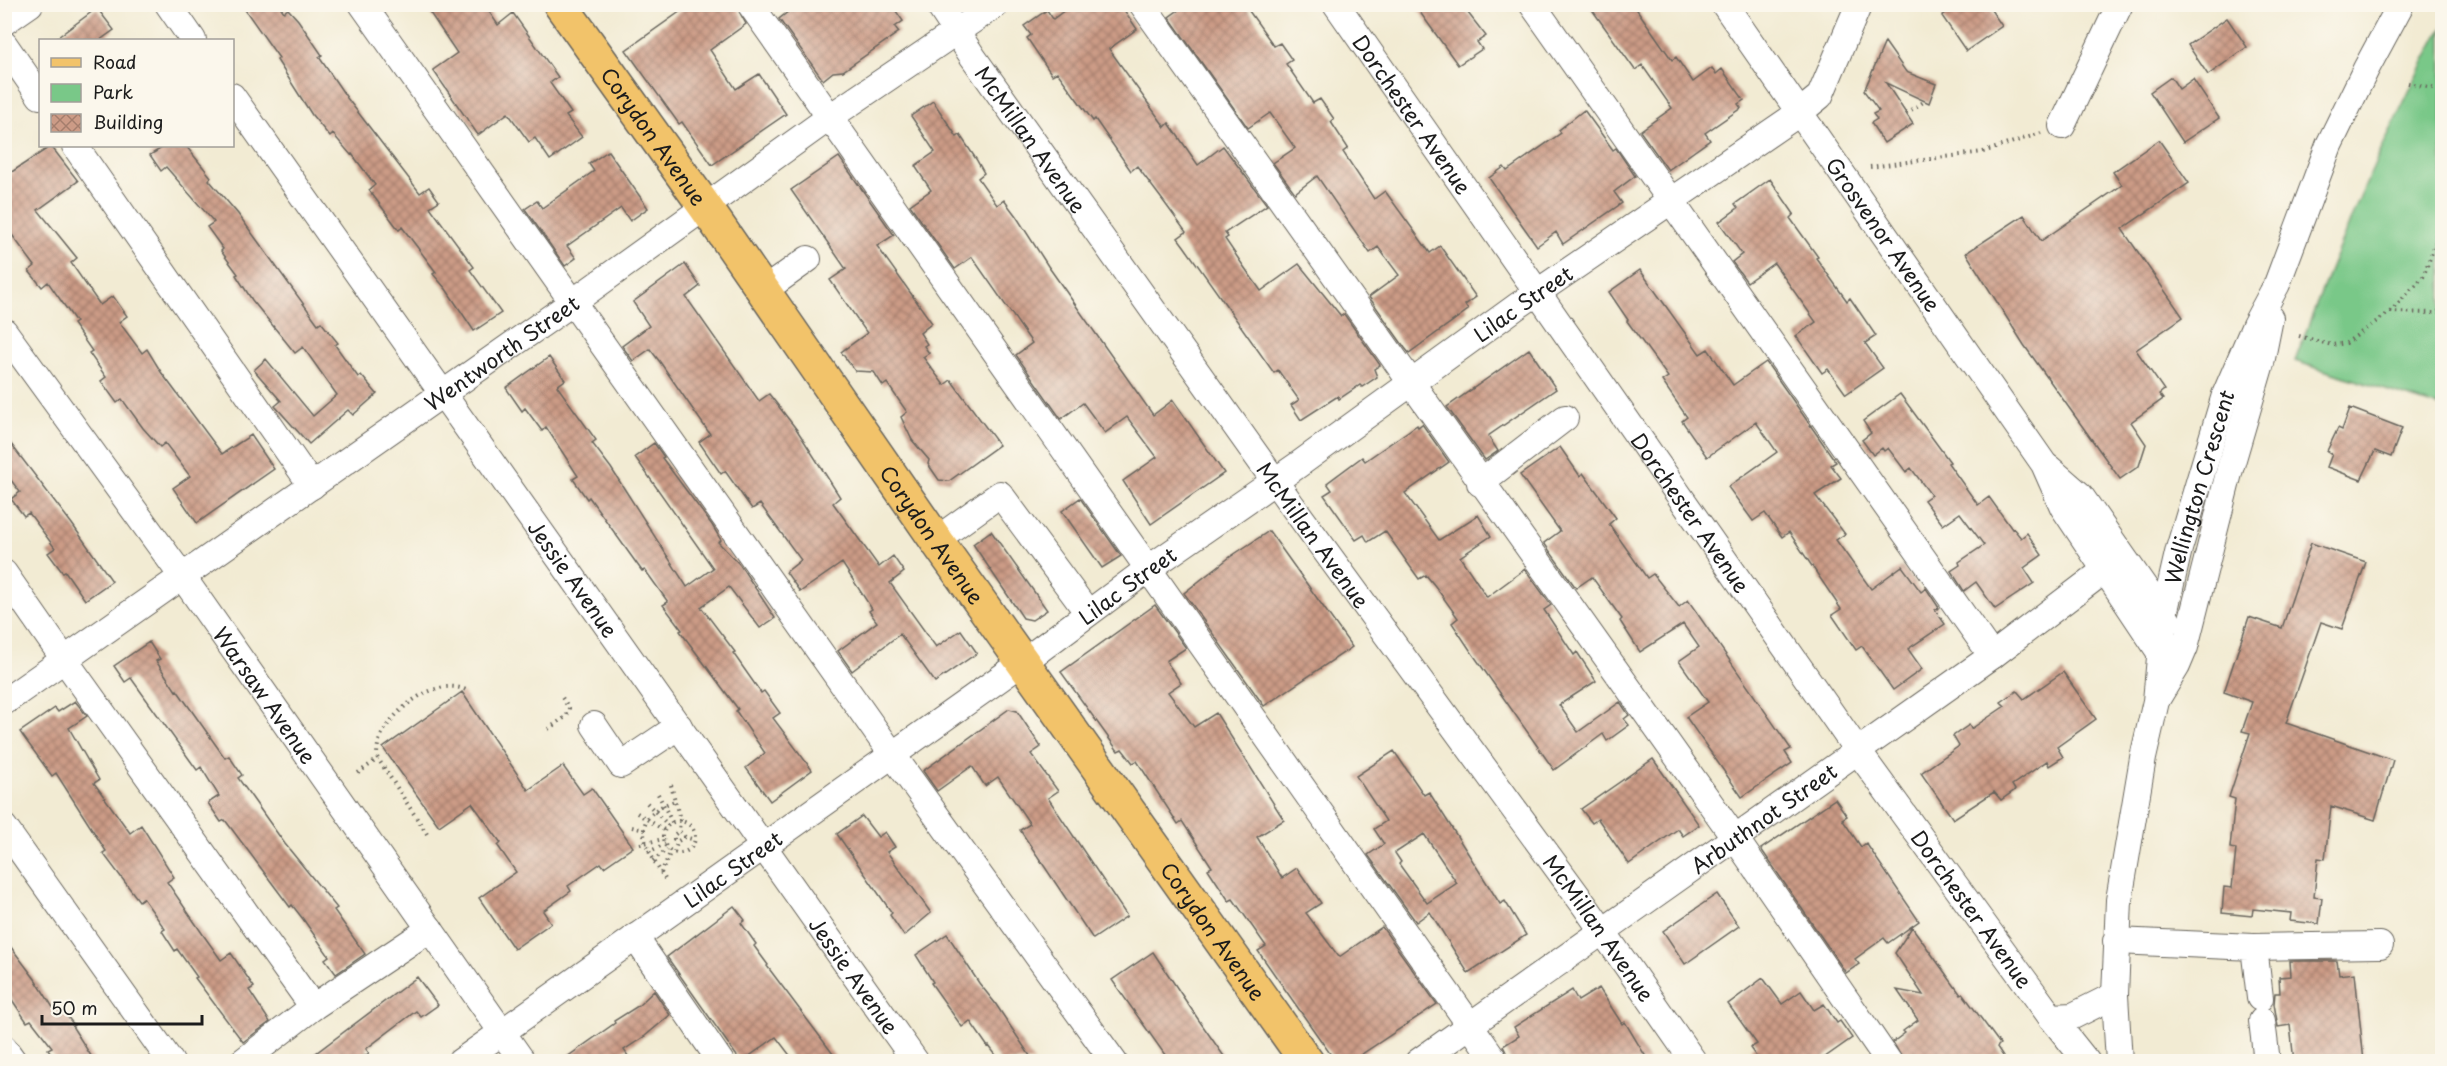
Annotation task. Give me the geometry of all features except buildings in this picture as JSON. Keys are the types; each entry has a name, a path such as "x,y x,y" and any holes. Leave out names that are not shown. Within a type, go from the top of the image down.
{"main road":[{"name":"Corydon Avenue","path":"560,4 706,208 936,540 1307,1062"}],"street":[{"path":"4,22 30,4"},
{"path":"168,4 193,39"},
{"path":"362,4 892,754 1113,1062"},
{"path":"750,4 1496,1062"},
{"name":"McMillan Avenue","path":"938,4 1275,480 1602,931 1694,1062"},
{"name":"Wentworth Street","path":"4,702 706,208 830,117 997,4"},
{"path":"1142,4 1480,483 1735,838 1889,1062"},
{"name":"Dorchester Avenue","path":"1336,4 1857,750 2050,1017 2087,1062"},
{"path":"1532,4 1992,656"},
{"name":"Grosvenor Avenue","path":"1724,4 2044,464 2063,507 2159,651"},
{"name":"Lilac Street","path":"460,1062 762,845 1023,662 1148,569 1409,383 1671,199 1799,113 1820,96 1859,4"},
{"path":"2062,126 2120,4"},
{"name":"Wellington Crescent","path":"2119,1062 2115,995 2116,941 2124,862 2156,702 2164,615 2179,549 2225,395 2255,325 2277,284 2329,146 2400,4"},
{"path":"4,44 39,95"},
{"name":"Jessie Avenue","path":"234,99 915,1062"},
{"path":"76,147 312,486"},
{"path":"763,291 808,259"},
{"name":"Wellington Crescent","path":"2156,702 2185,647 2230,469 2261,363 2277,284"},
{"name":"Warsaw Avenue","path":"4,331 182,576 523,1062"},
{"path":"1480,483 1565,418"},
{"name":"Grosvenor Avenue","path":"2044,464 2080,495 2185,647"},
{"path":"936,540 1000,494 1088,613"},
{"name":"Arbuthnot Street","path":"1418,1062 1992,656 2105,570"},
{"path":"4,573 313,1007"},
{"path":"594,726 621,765 679,726"},
{"path":"4,827 171,1062"},
{"path":"242,1062 313,1007 430,929"},
{"path":"635,938 721,1062"},
{"path":"2116,941 2254,947 2380,945"},
{"path":"2254,947 2267,1062"},
{"path":"2050,1017 2073,1016 2115,995"},
{"path":"4,1048 14,1062"}],"path":[{"path":"2408,83 2442,90"},
{"path":"1906,113 1926,101"},
{"path":"1870,167 1983,152 2062,126"},
{"path":"2299,336 2332,345 2346,343 2390,312 2423,277 2442,225"},
{"path":"2390,312 2436,313 2442,310"},
{"path":"427,834 378,759 377,748 382,734 405,707 434,689 458,686 468,691"},
{"path":"548,729 567,716 569,708 561,696"},
{"path":"358,773 378,759"},
{"path":"671,785 680,820 679,831 674,835 674,839 678,841"},
{"path":"658,794 670,823"},
{"path":"665,879 642,844 648,819 663,805 675,801"},
{"path":"647,803 670,823"},
{"path":"637,813 664,830 668,847 661,873"},
{"path":"642,844 668,847 684,853 691,848 695,840 693,829 687,822 680,820 670,823 664,830"},
{"path":"632,827 645,830"},
{"path":"679,831 685,837 695,840"},
{"path":"653,861 668,847 685,837"},
{"path":"648,852 668,847"}],"green space":[{"path":"2442,28 2442,408 2295,361 2362,192 2400,109"}]}
